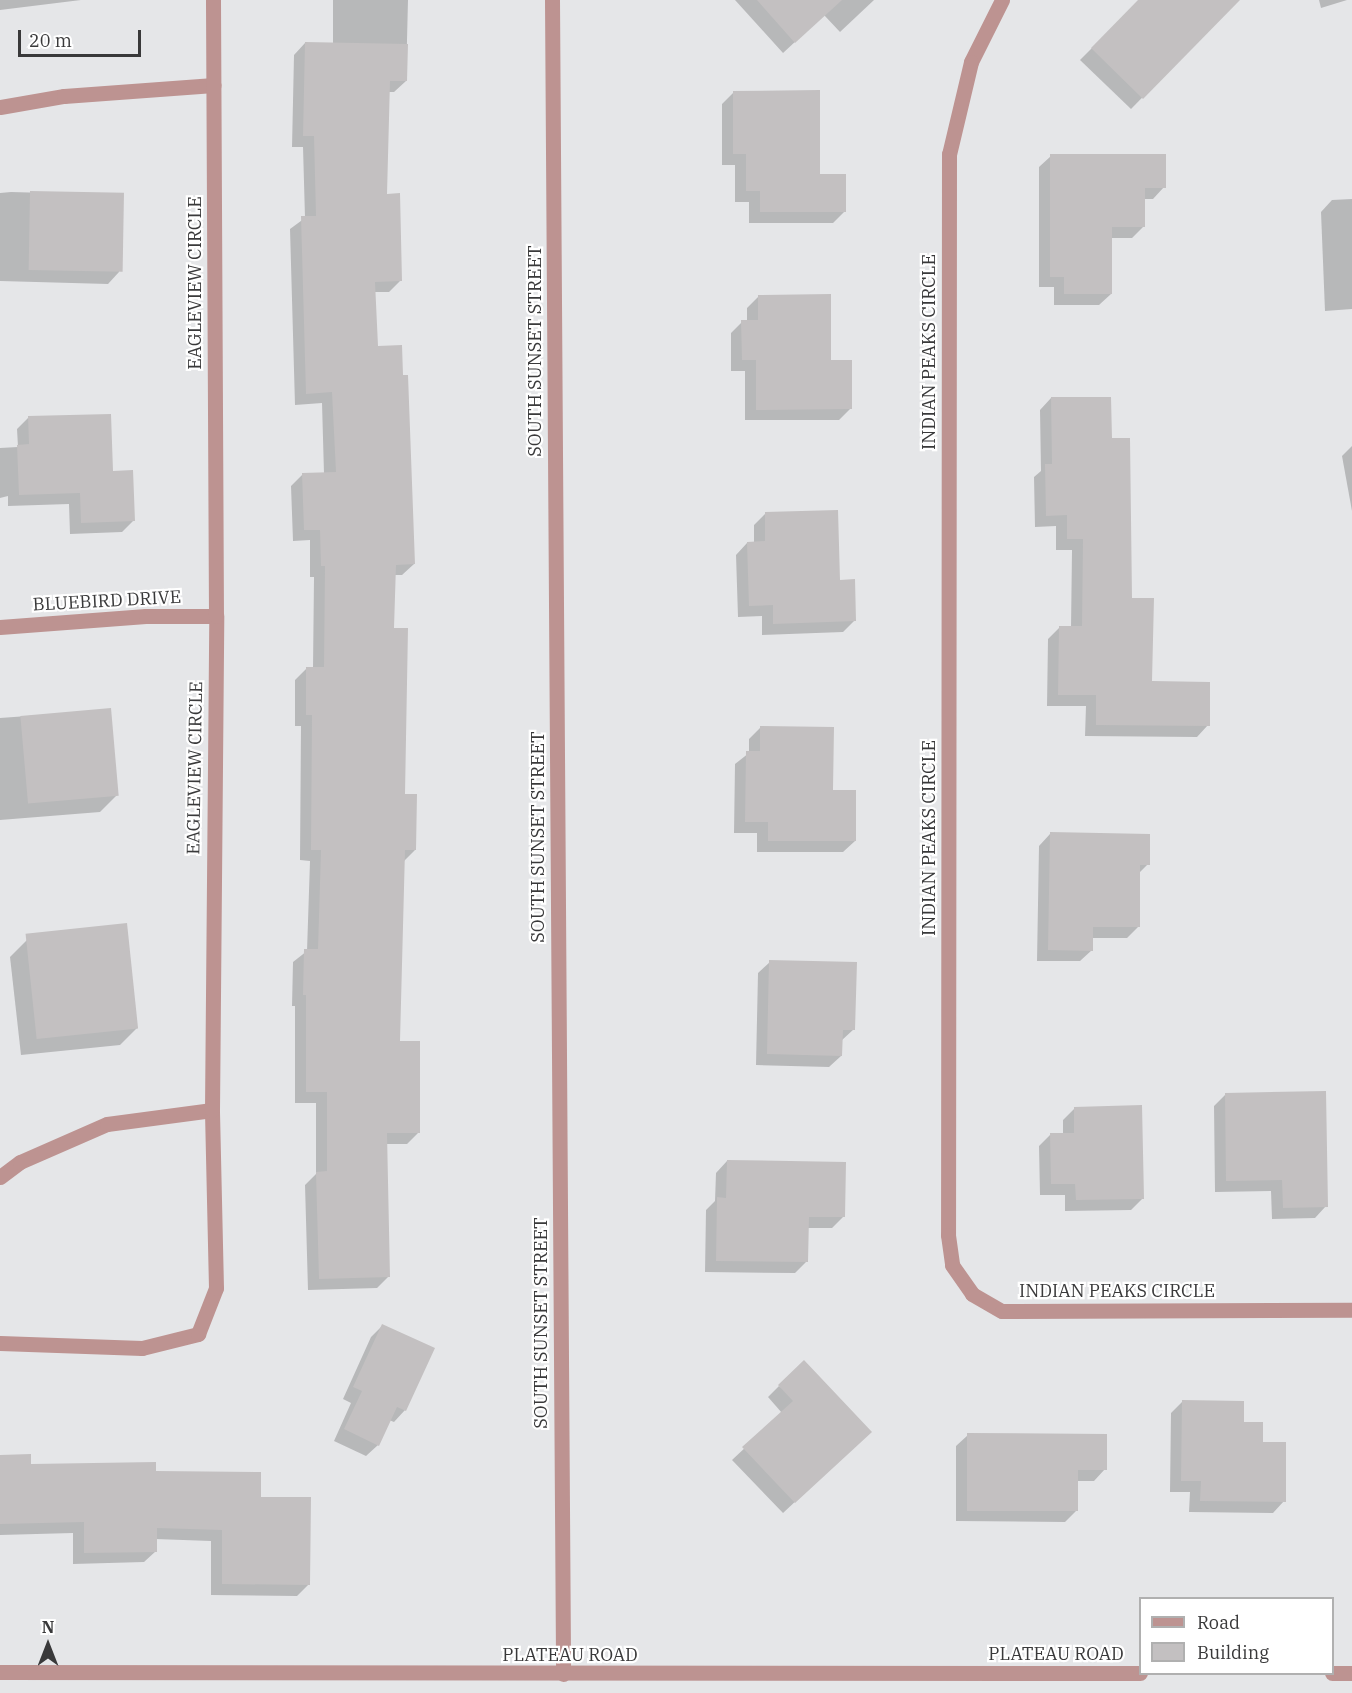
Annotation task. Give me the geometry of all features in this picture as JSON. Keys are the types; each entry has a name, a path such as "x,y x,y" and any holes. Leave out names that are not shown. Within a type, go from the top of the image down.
{"street":[{"name":"EAGLEVIEW CIRCLE","path":"0,1343 142,1348 198,1334 216,1287 212,1110 216,616 213,0"},
{"name":"SOUTH SUNSET STREET","path":"552,0 563,1674"},
{"name":"INDIAN PEAKS CIRCLE","path":"1002,0 971,62 949,154 948,1235 952,1265 972,1294 1002,1311 1352,1310"},
{"path":"0,107 64,96 214,85"},
{"name":"BLUEBIRD DRIVE","path":"0,627 146,616 216,616"},
{"path":"0,1178 20,1162 107,1124 212,1110"},
{"name":"PLATEAU ROAD","path":"0,1672 1139,1673"},
{"path":"1334,1673 1352,1673"}],"building":[{"path":"757,0 842,0 795,43"},
{"path":"1138,0 1240,0 1143,99 1091,48"},
{"path":"305,42 408,44 407,81 390,81 387,194 400,193 402,281 375,282 378,346 402,345 403,375 408,375 415,564 396,565 394,628 408,628 405,794 417,794 416,850 405,850 400,1041 420,1041 420,1133 387,1133 390,1277 319,1279 316,1172 327,1171 327,1092 306,1092 304,949 318,949 321,850 311,850 312,715 306,715 306,667 324,667 325,566 321,566 320,530 304,530 302,473 336,472 332,392 306,394 301,216 316,216 314,136 303,136"},
{"path":"820,90 820,174 846,174 846,212 760,212 760,191 746,191 746,154 733,154 733,91"},
{"path":"1050,154 1166,154 1166,188 1145,188 1145,227 1112,227 1112,294 1064,294 1064,277 1050,277"},
{"path":"30,191 124,193 123,272 29,270"},
{"path":"831,294 831,360 852,360 852,409 756,410 756,360 742,360 741,320 758,320 758,295"},
{"path":"1051,397 1111,397 1112,438 1130,438 1132,598 1154,598 1152,681 1210,682 1210,726 1096,725 1096,695 1058,695 1059,626 1082,626 1083,539 1067,539 1067,515 1046,516 1045,464 1052,464"},
{"path":"111,414 113,471 133,470 135,521 81,523 80,493 19,495 17,445 29,444 28,416"},
{"path":"838,510 840,580 855,579 856,621 773,624 773,605 749,606 747,542 765,541 765,512"},
{"path":"111,708 119,796 28,804 20,716"},
{"path":"760,726 834,727 833,790 856,790 856,841 768,841 768,822 745,822 746,751 760,751"},
{"path":"1050,832 1150,834 1150,865 1140,865 1140,927 1093,927 1093,951 1048,950"},
{"path":"127,923 138,1028 37,1039 26,934"},
{"path":"769,960 857,962 855,1030 843,1030 842,1056 767,1054"},
{"path":"1326,1091 1328,1207 1283,1208 1282,1180 1226,1181 1225,1093"},
{"path":"1142,1105 1144,1199 1076,1200 1075,1184 1051,1184 1050,1133 1074,1133 1074,1107"},
{"path":"727,1160 846,1162 845,1217 809,1217 808,1262 716,1261 717,1197 726,1198"},
{"path":"382,1324 435,1348 406,1411 397,1407 379,1446 344,1429 362,1391 353,1387"},
{"path":"804,1360 872,1432 795,1503 742,1447 793,1401 778,1385"},
{"path":"1182,1400 1244,1401 1244,1422 1263,1422 1263,1442 1286,1442 1286,1502 1200,1501 1201,1481 1181,1481"},
{"path":"967,1433 1107,1434 1107,1470 1078,1470 1078,1511 967,1511"},
{"path":"31,1454 31,1464 156,1462 156,1471 261,1472 261,1497 311,1497 310,1585 222,1584 222,1530 157,1528 157,1552 84,1553 84,1522 0,1524 0,1455"}]}
